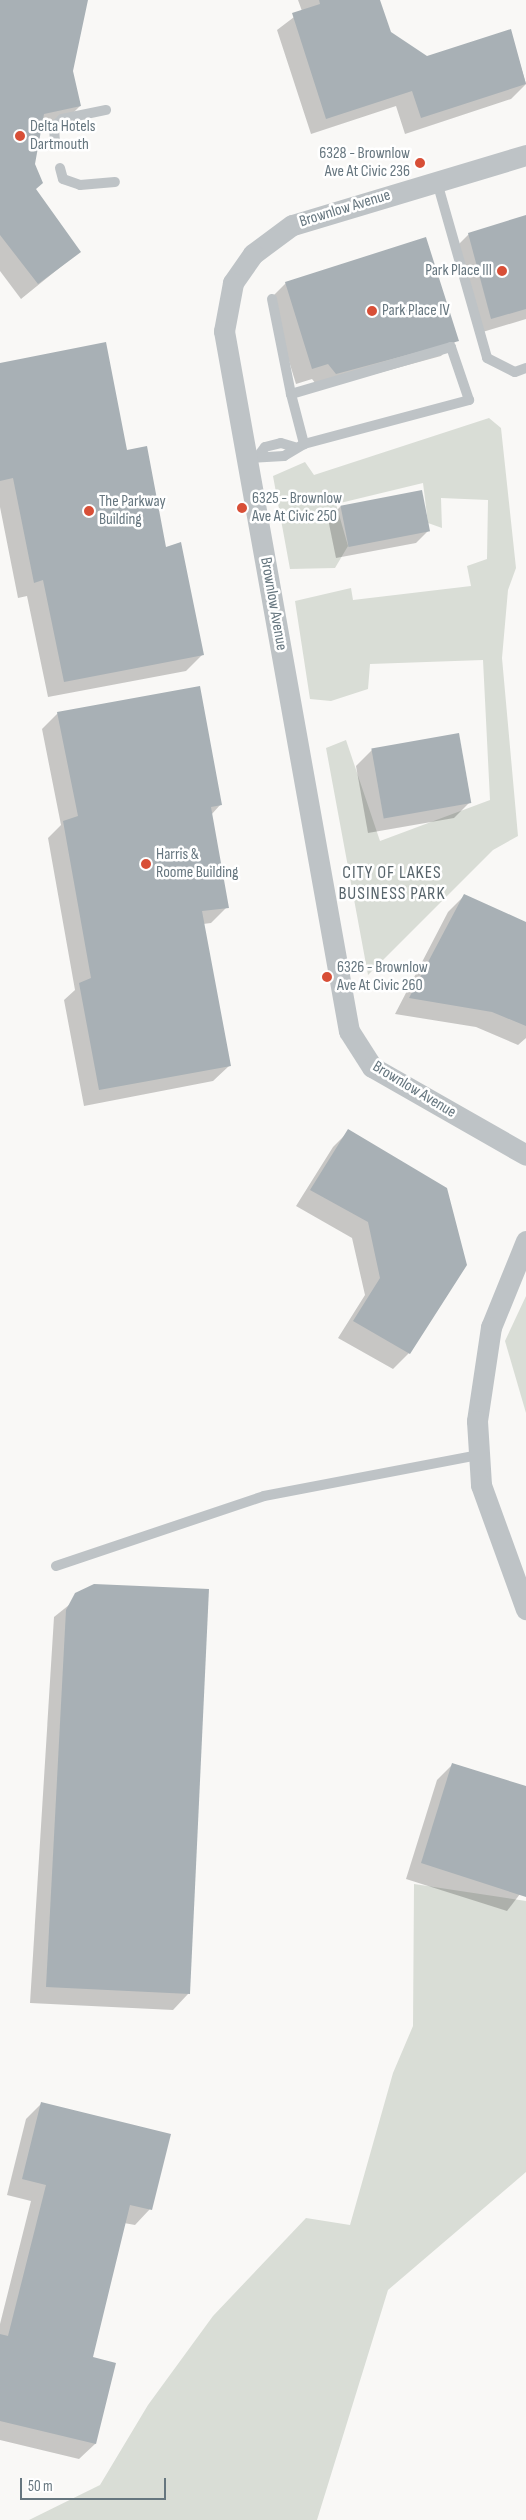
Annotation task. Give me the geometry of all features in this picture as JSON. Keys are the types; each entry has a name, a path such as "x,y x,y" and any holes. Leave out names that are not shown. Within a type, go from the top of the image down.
{"street":[{"name":"Brownlow Avenue","path":"526,155 292,225 253,254 233,284 224,331 253,457 349,1031 372,1067 526,1155"},
{"path":"526,1241 489,1335 477,1421 481,1485 526,1610"}],"lane":[{"path":"55,142 54,127 62,119 106,110"},
{"path":"60,168 63,179 80,185 115,182"},
{"path":"436,182 487,358 515,372 526,368"},
{"path":"272,299 299,445"},
{"path":"253,457 266,459 284,456 299,445 469,400 451,347 291,394"},
{"path":"56,1566 264,1496 479,1455"}],"shaded area":[{"path":"489,418 501,428 516,568 508,590 502,658 518,836 493,850 368,975 326,748 346,740 380,841 490,800 483,660 370,664 368,689 331,701 310,699 295,601 351,588 353,600 471,586 467,566 487,559 488,500 441,498 442,528 428,523 423,483 336,504 348,546 335,568 290,569 273,476 305,462 314,475"},
{"path":"526,1296 526,1413 505,1341"},
{"path":"414,1884 526,1901 526,2172 388,2290 317,2520 29,2520 100,2485 148,2405 213,2316 306,2218 350,2225 393,2073 413,2026"}],"building":[{"name":"Delta Hotels Dartmouth","path":"0,0 88,0 73,71 81,106 44,114 35,164 43,183 36,189 81,252 38,284 0,235"},
{"path":"319,0 380,0 391,32 427,56 511,29 526,84 421,118 412,91 326,119 292,13 320,4"},
{"name":"Park Place III","path":"526,215 526,309 491,319 468,233"},
{"name":"Park Place IV","path":"426,237 459,341 336,374 328,364 312,369 285,282"},
{"name":"The Parkway Building","path":"106,342 127,450 147,446 166,547 181,542 204,655 64,682 43,580 34,583 13,478 0,481 0,363"},
{"path":"422,490 430,531 349,547 341,506"},
{"name":"Harris & Roome Building","path":"200,686 222,805 211,807 229,908 202,911 231,1066 99,1090 79,983 91,978 63,821 78,816 57,712"},
{"path":"459,733 471,803 384,818 371,748"},
{"path":"464,894 526,922 526,1026 492,1012 409,998"},
{"path":"348,1129 447,1188 467,1265 410,1354 353,1321 380,1278 368,1222 310,1190"},
{"path":"94,1584 209,1589 190,1994 46,1987 66,1610 75,1593"},
{"path":"452,1763 526,1786 526,1897 421,1863"},
{"path":"41,2102 171,2134 152,2210 130,2205 93,2357 116,2363 96,2444 0,2421 0,2334 8,2336 46,2185 22,2179"}],"place":[{"name":"Delta Hotels Dartmouth","path":"20,136"},
{"name":"6328 - Brownlow Ave At Civic 236","path":"420,163"},
{"name":"Park Place III","path":"502,271"},
{"name":"Park Place IV","path":"372,311"},
{"name":"6325 - Brownlow Ave At Civic 250","path":"242,508"},
{"name":"The Parkway Building","path":"89,511"},
{"name":"Harris & Roome Building","path":"146,864"},
{"name":"6326 - Brownlow Ave At Civic 260","path":"327,977"}],"district":[{"name":"CITY OF LAKES BUSINESS PARK","path":"392,884"}]}
